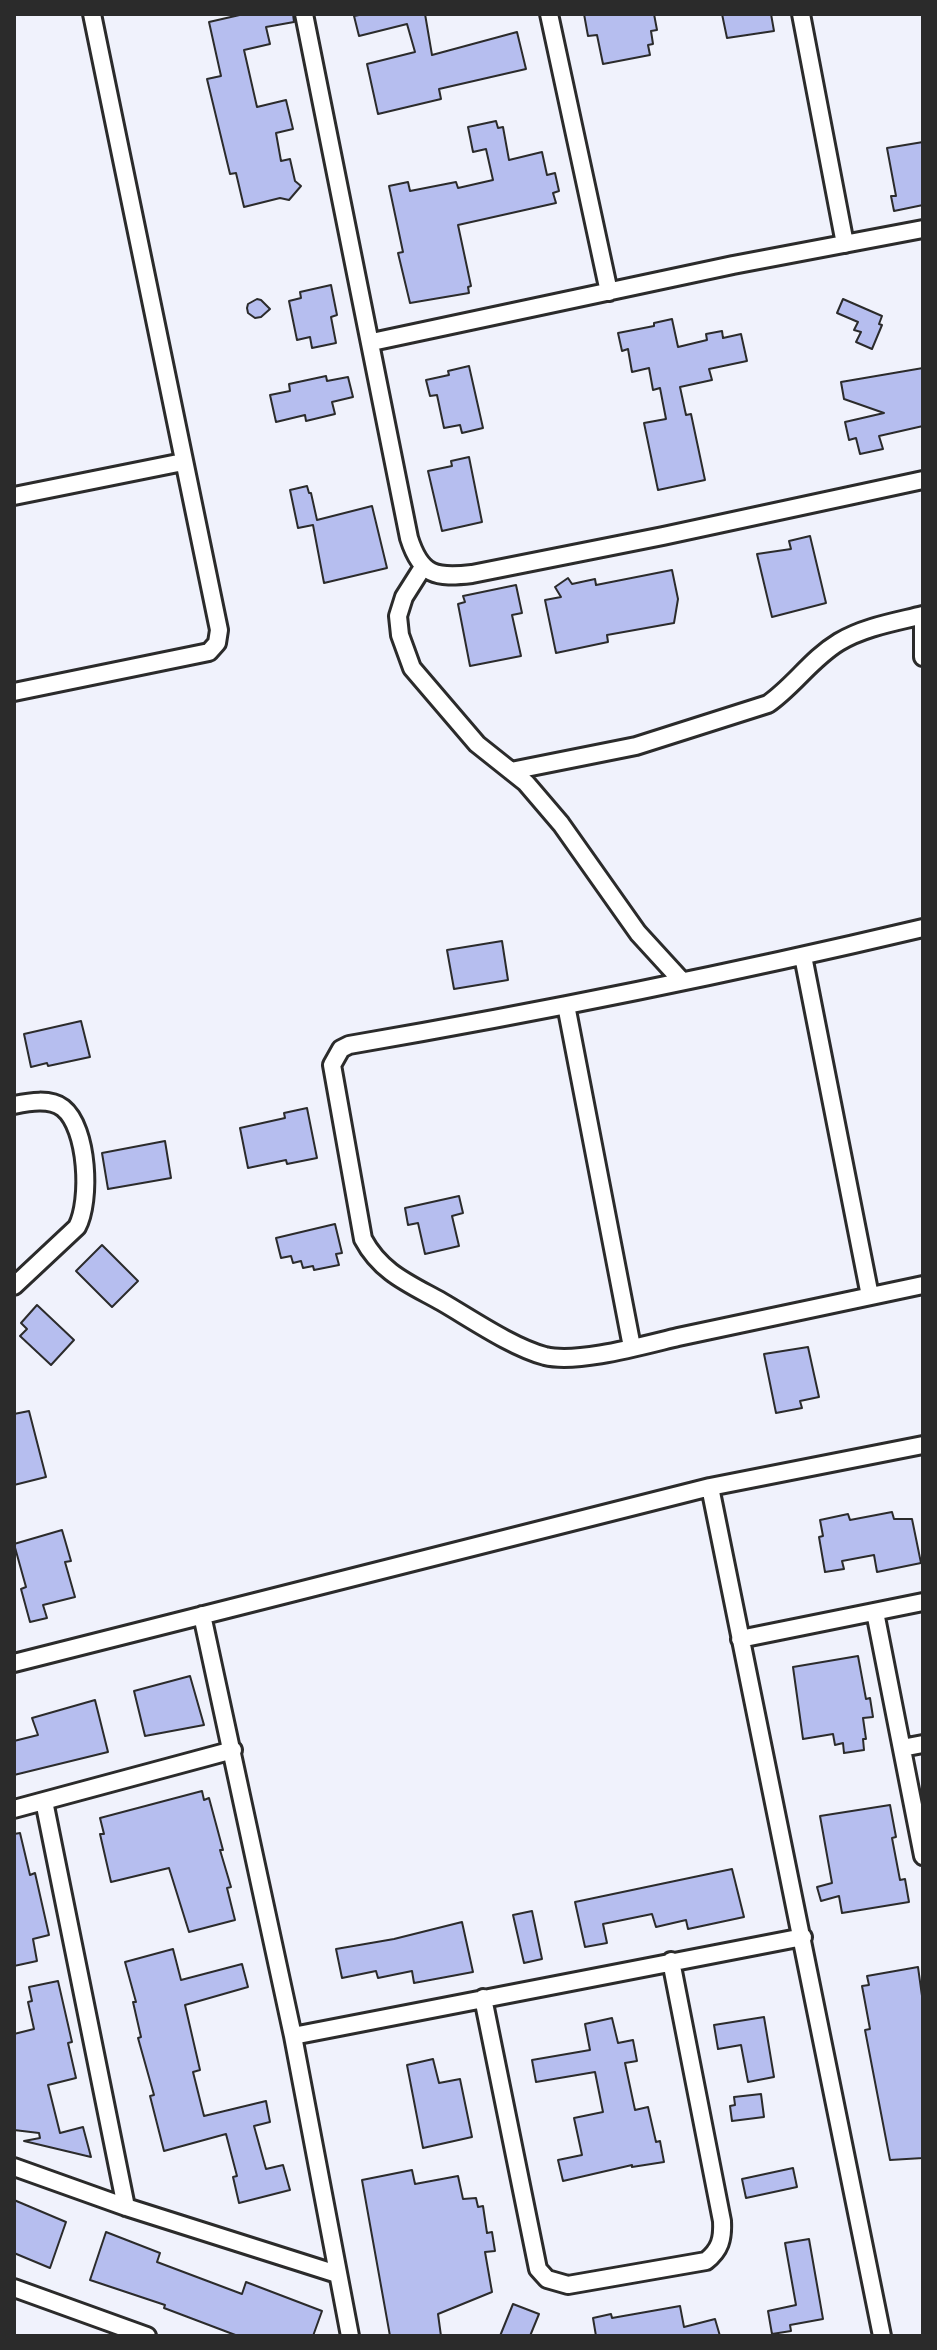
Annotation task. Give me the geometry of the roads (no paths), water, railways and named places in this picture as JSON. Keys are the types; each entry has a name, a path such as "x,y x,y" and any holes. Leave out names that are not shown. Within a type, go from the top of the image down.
{"street":[{"path":"14,692 209,652 217,643 219,630 92,14"},
{"path":"304,14 409,538 415,556 423,567 447,577 472,574 923,480"},
{"path":"549,14 609,292"},
{"path":"801,14 845,244"},
{"path":"372,342 923,229"},
{"path":"14,496 183,462"},
{"path":"423,567 404,597 398,616 400,635 412,668 477,744 526,783 561,824 638,933 681,980"},
{"path":"511,771 636,746 768,704 840,641 868,629 923,616 923,657"},
{"path":"923,928 566,1005 349,1045 341,1049 332,1065 363,1239 372,1256 385,1269 524,1347 546,1356 567,1358 632,1347 923,1285"},
{"path":"803,956 870,1296"},
{"path":"566,1005 632,1347"},
{"path":"14,1105 46,1102 61,1106 71,1116 79,1130 86,1197 84,1215 77,1227 14,1286"},
{"path":"14,1663 710,1487 923,1445"},
{"path":"710,1487 882,2336"},
{"path":"740,1639 923,1602"},
{"path":"875,1612 923,1856"},
{"path":"202,1615 293,2036 350,2336"},
{"path":"902,1748 923,1744"},
{"path":"14,1809 233,1750"},
{"path":"44,1801 126,2207"},
{"path":"293,2036 803,1937"},
{"path":"483,1998 538,2269 547,2279 568,2285 706,2261 719,2248 723,2234 722,2221 671,1961"},
{"path":"14,2167 126,2207 337,2274"},
{"path":"14,2288 147,2336"}]}
